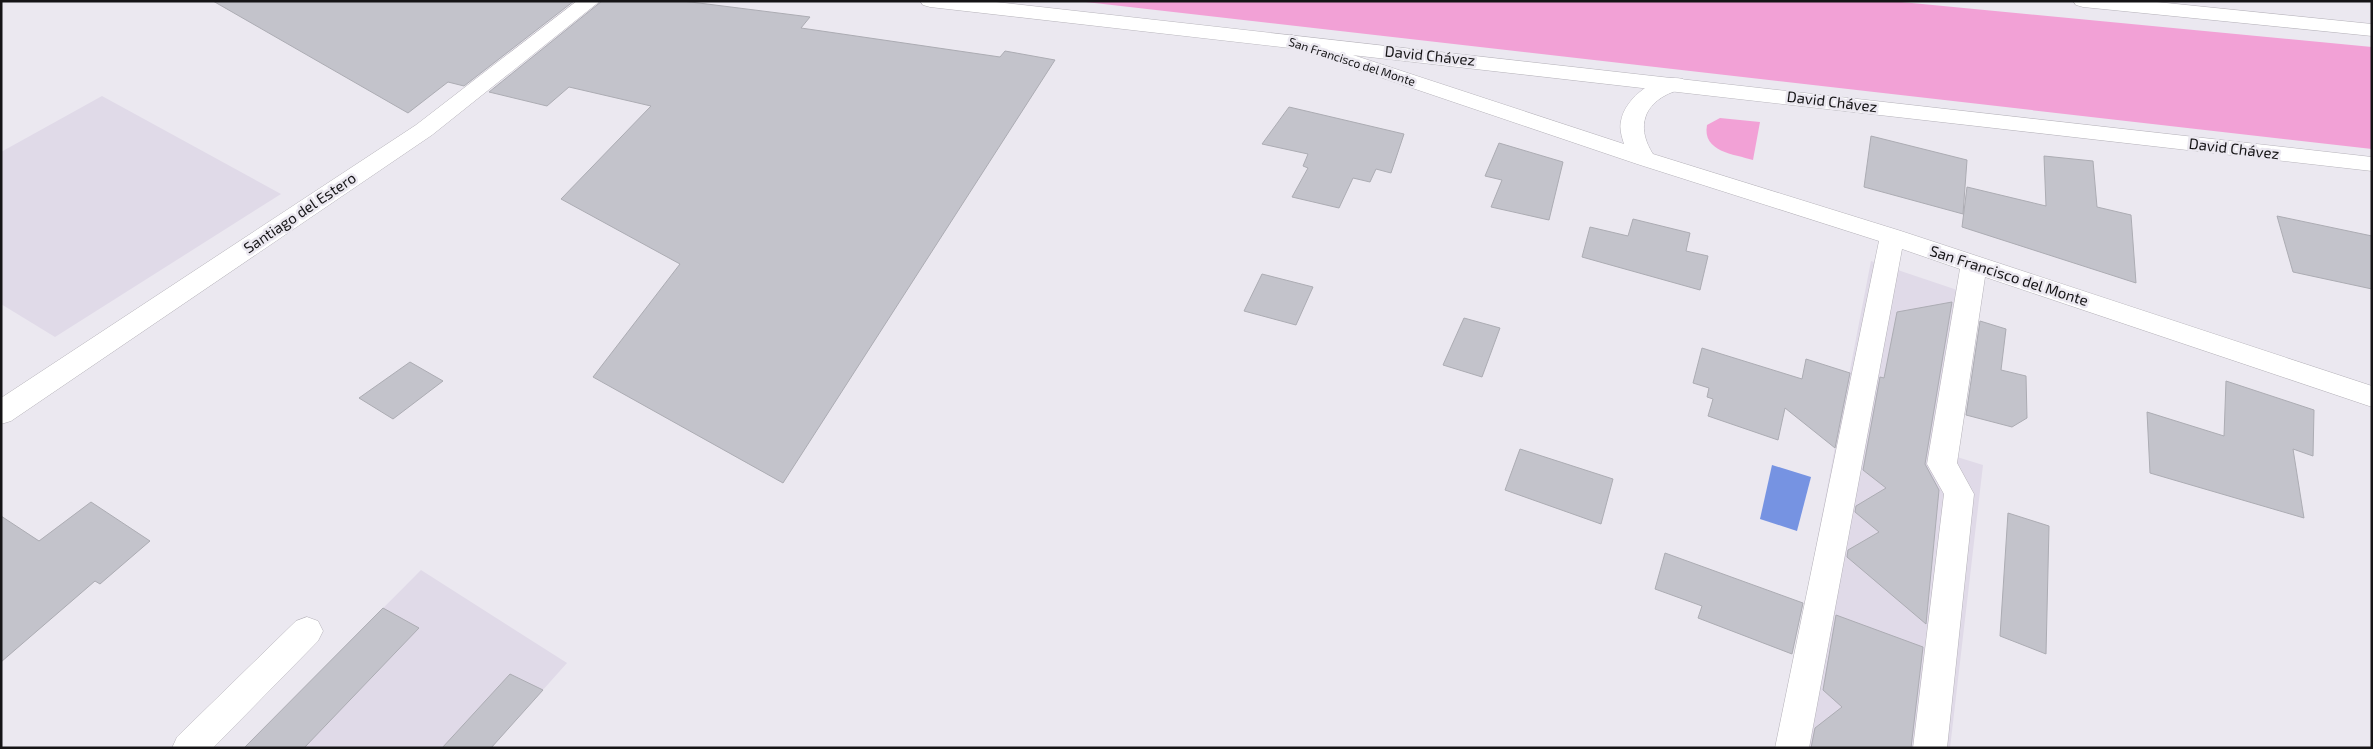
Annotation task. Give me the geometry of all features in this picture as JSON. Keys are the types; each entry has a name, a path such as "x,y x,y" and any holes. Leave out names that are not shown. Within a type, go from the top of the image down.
{"main road":[{"name":"Santiago del Estero","path":"1,413 424,130 590,1"},
{"name":"San Francisco del Monte","path":"930,1 1292,41 1645,159 1974,264 2372,397"},
{"path":"2083,1 2372,30"},
{"name":"David Chávez","path":"1292,41 2372,164"},
{"path":"1645,159 1635,142 1632,131 1636,109 1651,93 1675,84"},
{"path":"1792,748 1892,237"},
{"path":"1930,748 1959,494 1942,464 1974,264"},
{"path":"189,748 307,631"}],"shaded area":[{"path":"1077,1 1891,1 2372,47 2372,149"},
{"path":"102,96 281,194 55,337 1,304 1,152"},
{"path":"1720,118 1760,122 1753,160 1721,150 1709,141 1707,125"},
{"path":"1871,261 1978,297 1957,457 1983,465 1950,748 1777,748"},
{"path":"421,570 567,663 491,748 244,748"}],"water":[{"path":"1772,465 1811,477 1797,531 1760,519"}],"building":[{"path":"213,1 574,1 464,86 448,82 408,113"},
{"path":"602,1 682,1 810,17 801,28 1000,57 1005,51 1055,60 783,483 593,377 680,264 561,199 651,106 569,87 547,106 489,92"},
{"path":"1289,107 1404,134 1391,173 1376,169 1370,182 1353,178 1339,208 1292,197 1308,168 1303,166 1308,154 1262,144"},
{"path":"1871,136 1967,160 1963,214 1864,187"},
{"path":"1499,143 1563,162 1549,220 1491,207 1502,180 1485,176"},
{"path":"2044,156 2093,161 2097,207 2131,215 2136,283 1962,227 1967,187 2046,206"},
{"path":"2277,216 2372,236 2372,289 2293,272"},
{"path":"1633,219 1690,233 1686,251 1708,256 1700,290 1582,257 1590,227 1628,236"},
{"path":"1262,274 1313,287 1296,325 1244,311"},
{"path":"1952,302 1925,464 1939,490 1926,624 1847,557 1848,550 1879,532 1855,512 1856,506 1886,488 1863,470 1880,377 1884,378 1897,312"},
{"path":"1464,318 1500,328 1482,377 1443,365"},
{"path":"1980,321 2006,329 2001,370 2026,376 2027,418 2012,427 1966,415"},
{"path":"1702,348 1802,379 1806,359 1850,373 1835,448 1785,408 1778,440 1708,416 1713,399 1707,397 1709,388 1693,383"},
{"path":"410,362 443,381 393,419 359,398"},
{"path":"2226,381 2314,410 2313,456 2293,449 2304,518 2150,473 2147,412 2224,436"},
{"path":"1520,449 1613,479 1601,524 1505,490"},
{"path":"91,502 150,541 100,584 95,581 1,662 1,516 39,541"},
{"path":"2008,513 2049,526 2046,654 2000,636"},
{"path":"1665,553 1803,603 1792,654 1698,618 1702,606 1655,589"},
{"path":"383,608 419,628 304,748 244,748"},
{"path":"1836,615 1923,647 1911,748 1811,748 1815,728 1842,707 1823,690"},
{"path":"510,674 543,690 491,748 442,748"}]}
